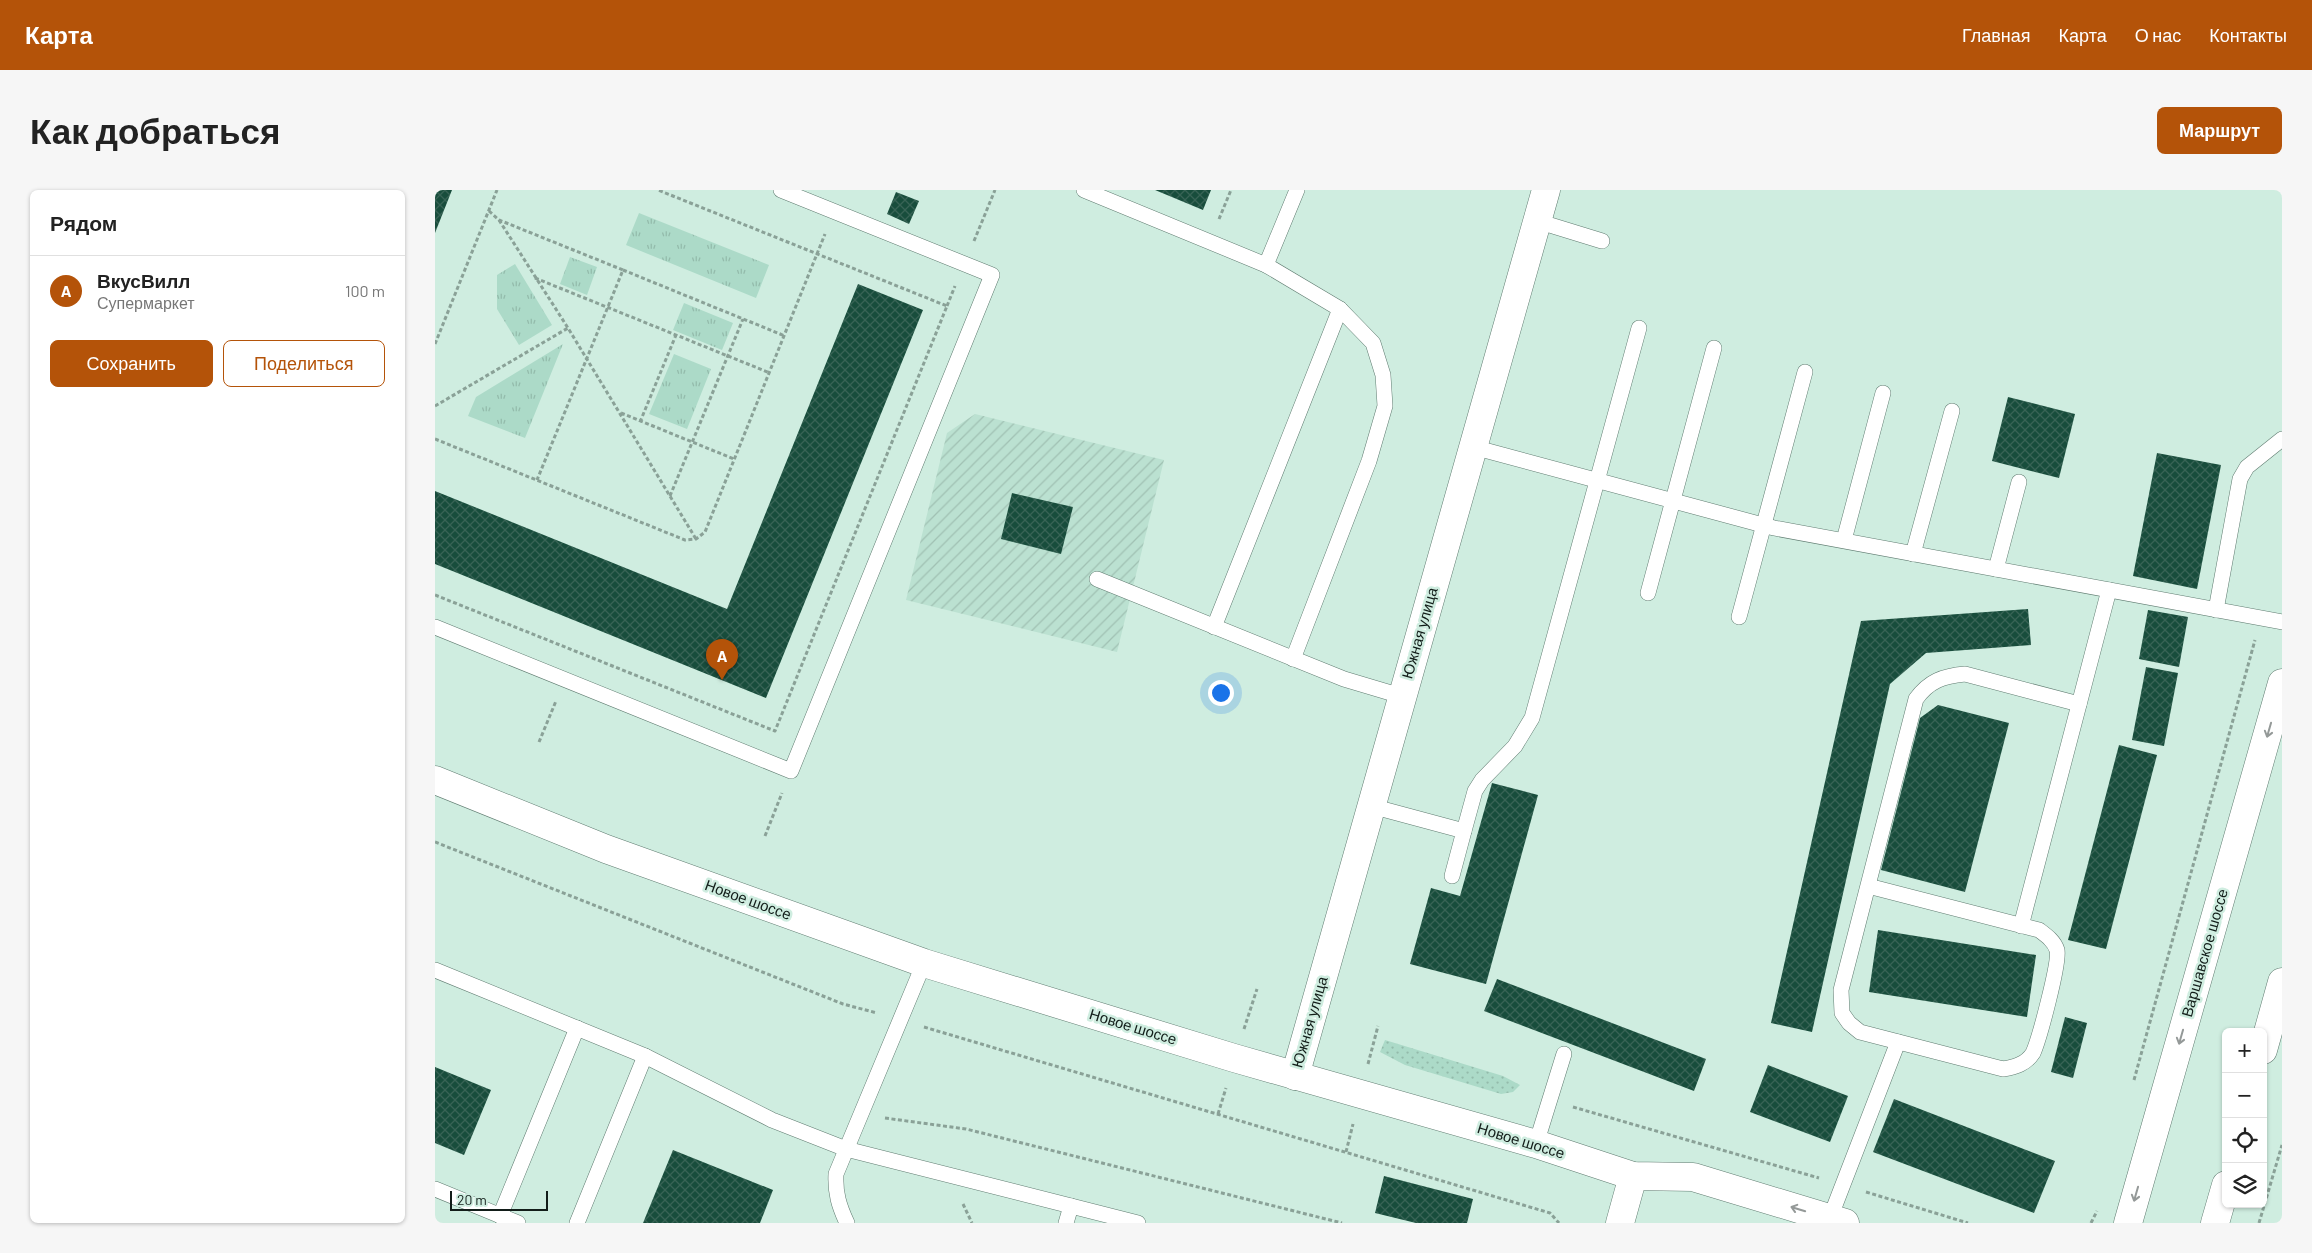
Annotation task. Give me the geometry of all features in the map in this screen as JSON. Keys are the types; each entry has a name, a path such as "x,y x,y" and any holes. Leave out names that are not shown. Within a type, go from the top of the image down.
{"street":[{"name":"Южная улица","path":"1295,1076 1401,696 1546,190"},
{"name":"Варшавское шоссе","path":"2128,1223 2282,683"},
{"name":"Новое шоссе","path":"435,780 606,849 925,962 1295,1076 1536,1144 1633,1176 1693,1177 1837,1221"},
{"path":"2267,1036 2282,982"},
{"path":"1620,1223 1633,1176"},
{"path":"2215,1223 2222,1199"}],"lane":[{"path":"435,627 791,771 992,275 781,190"},
{"path":"1084,190 1266,265 1340,309 1373,343 1383,375 1385,406 1369,461 1293,659"},
{"path":"1266,265 1297,190"},
{"path":"1537,221 1602,241"},
{"path":"1214,627 1340,309"},
{"path":"1452,876 1478,785 1492,767 1515,746 1532,718 1639,328"},
{"path":"1649,593 1714,348"},
{"path":"1739,617 1805,372"},
{"path":"1844,540 1883,393"},
{"path":"1913,554 1952,411"},
{"path":"2216,610 2240,479 2247,467 2282,439"},
{"path":"1473,447 1764,525 2282,622"},
{"path":"1996,569 2019,482"},
{"path":"1097,579 1344,679 1401,696"},
{"path":"2021,926 2109,590"},
{"path":"1868,886 2039,930 2052,940 2057,952 2057,965 2037,1039 2032,1053 2025,1062 2015,1067 2003,1069 1860,1032 1849,1023 1842,1013 1839,1003 1841,990 1916,699 1924,688 1935,680 1965,674 2079,704"},
{"path":"1371,806 1464,831"},
{"path":"847,1223 838,1204 835,1190 836,1174 925,962"},
{"path":"435,970 645,1056 772,1120 846,1149 1138,1223"},
{"path":"500,1216 577,1028"},
{"path":"1837,1221 1843,1185 1898,1042"},
{"path":"1536,1144 1564,1054"},
{"path":"577,1223 645,1056"},
{"path":"435,1189 518,1223"},
{"path":"1066,1223 1071,1206"}],"path":[{"path":"435,344 497,190"},
{"path":"435,595 775,731 947,306 658,190"},
{"path":"489,210 499,220 534,278 587,358 696,540"},
{"path":"435,439 685,540 696,540 705,532 835,211"},
{"path":"499,220 785,336"},
{"path":"537,480 623,270"},
{"path":"534,278 770,373"},
{"path":"670,497 743,319"},
{"path":"435,406 568,328"},
{"path":"640,422 676,335"},
{"path":"619,413 734,459"},
{"path":"2133,1086 2261,618"},
{"path":"539,742 565,679"},
{"path":"765,836 791,771"},
{"path":"435,842 843,1004 1550,1213 1559,1223"},
{"path":"1550,1100 1968,1223"},
{"path":"860,1115 965,1129 1342,1223"},
{"path":"2259,1223 2282,1145"},
{"path":"2091,1223 2099,1204"}],"shaded area":[{"path":"975,414 1164,460 1117,652 906,600 947,433"}],"green space":[{"path":"639,213 769,265 756,298 626,245"},
{"path":"570,257 597,267 587,295 560,284"},
{"path":"515,264 552,325 519,345 497,309 497,275"},
{"path":"684,303 733,323 722,350 673,330"},
{"path":"563,344 525,438 468,416 476,397"},
{"path":"674,354 711,369 687,429 649,414"},
{"path":"1385,1040 1503,1076 1520,1085 1513,1092 1501,1094 1405,1065 1380,1052"}],"building":[{"path":"435,190 452,190 435,233"},
{"path":"1155,190 1211,190 1203,210"},
{"path":"896,192 919,201 909,224 887,214"},
{"path":"858,284 923,310 766,698 435,564 435,491 727,609"},
{"path":"2008,397 2075,414 2059,478 1992,461"},
{"path":"2157,453 2221,465 2197,589 2133,576"},
{"path":"1012,493 1073,507 1061,554 1001,539"},
{"path":"2028,609 2031,645 1926,653 1890,684 1812,1032 1771,1023 1861,621"},
{"path":"2148,610 2188,617 2179,667 2139,659"},
{"path":"2146,667 2178,673 2164,746 2132,740"},
{"path":"1938,705 2009,723 1965,892 1881,870 1920,718"},
{"path":"2119,745 2157,755 2106,949 2068,940"},
{"path":"1492,783 1538,795 1486,984 1410,964 1431,888 1460,896"},
{"path":"1878,930 2036,955 2027,1017 1869,992"},
{"path":"1497,979 1706,1059 1694,1091 1484,1011"},
{"path":"2065,1017 2087,1023 2073,1078 2051,1072"},
{"path":"1768,1065 1848,1096 1830,1142 1750,1112"},
{"path":"435,1067 491,1090 464,1155 435,1143"},
{"path":"1894,1099 2055,1161 2034,1213 1873,1152"},
{"path":"673,1150 773,1190 760,1223 643,1223"},
{"path":"1384,1176 1473,1199 1467,1223 1416,1223 1375,1213"}],"place":[{"name":"ВкусВилл","path":"722,680"}]}
